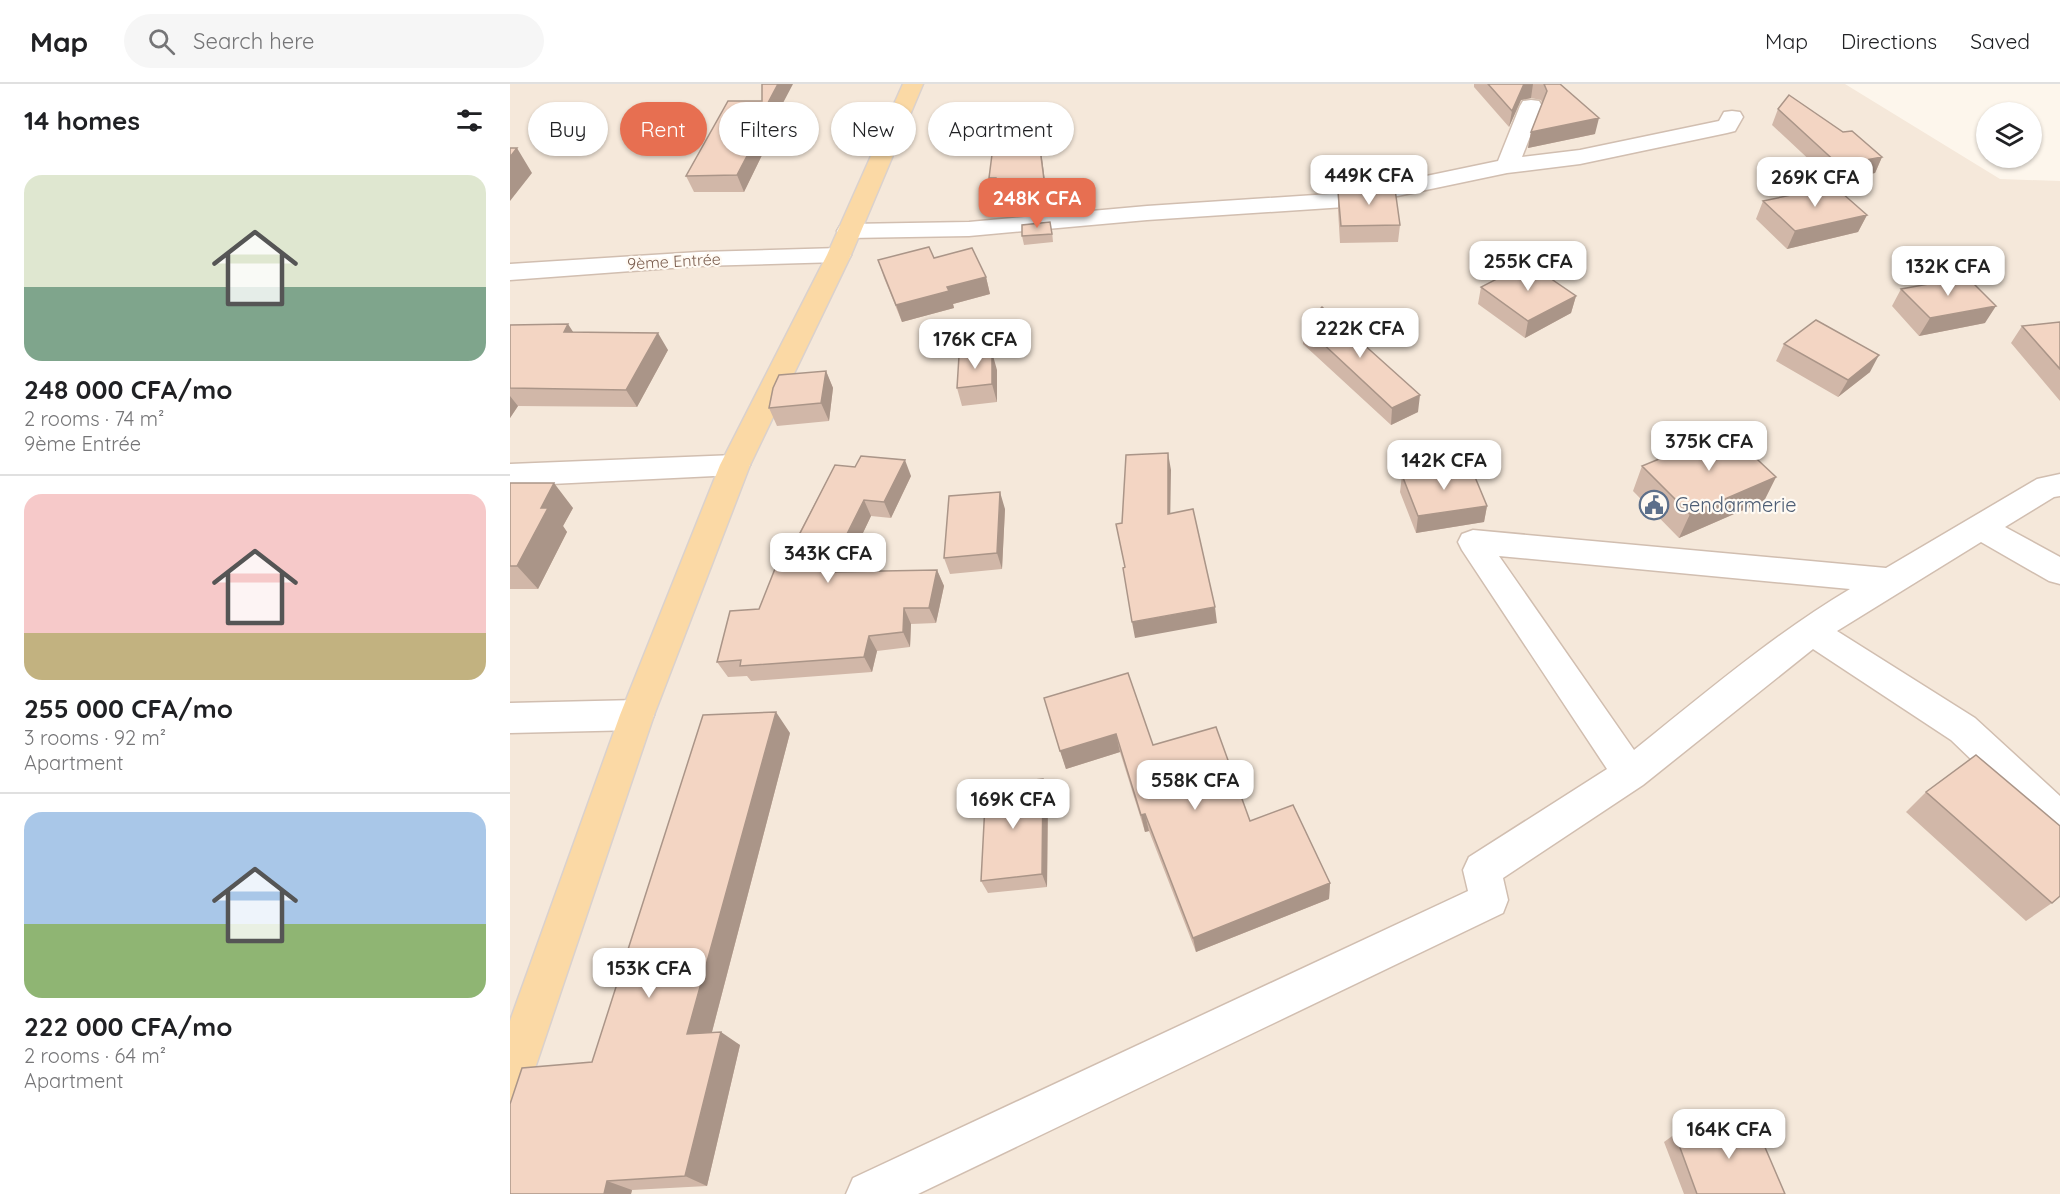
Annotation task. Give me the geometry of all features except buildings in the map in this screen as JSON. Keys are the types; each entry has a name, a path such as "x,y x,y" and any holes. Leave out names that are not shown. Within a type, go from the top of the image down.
{"main road":[{"path":"510,1080 637,715 735,465 844,243 913,84"}],"street":[{"path":"1507,166 1531,106"},
{"name":"9ème Entrée","path":"510,272 699,259 969,228 1345,200 1507,166 1580,157 1727,126 1732,117"},
{"path":"510,475 735,465"},
{"path":"869,1194 1489,900 1482,870 1630,774 1738,687 1834,615 2047,487 2060,485"},
{"path":"1982,528 2060,572"},
{"path":"1630,774 1473,542 1893,581"},
{"path":"1812,632 1963,729 2060,820"},
{"path":"510,718 637,715"}],"shaded area":[{"path":"510,84 1845,84 1976,164 1976,168 1982,168 2000,179 2060,181 2060,1194 510,1194"}],"place":[{"name":"Gendarmerie","path":"1654,505"}]}
